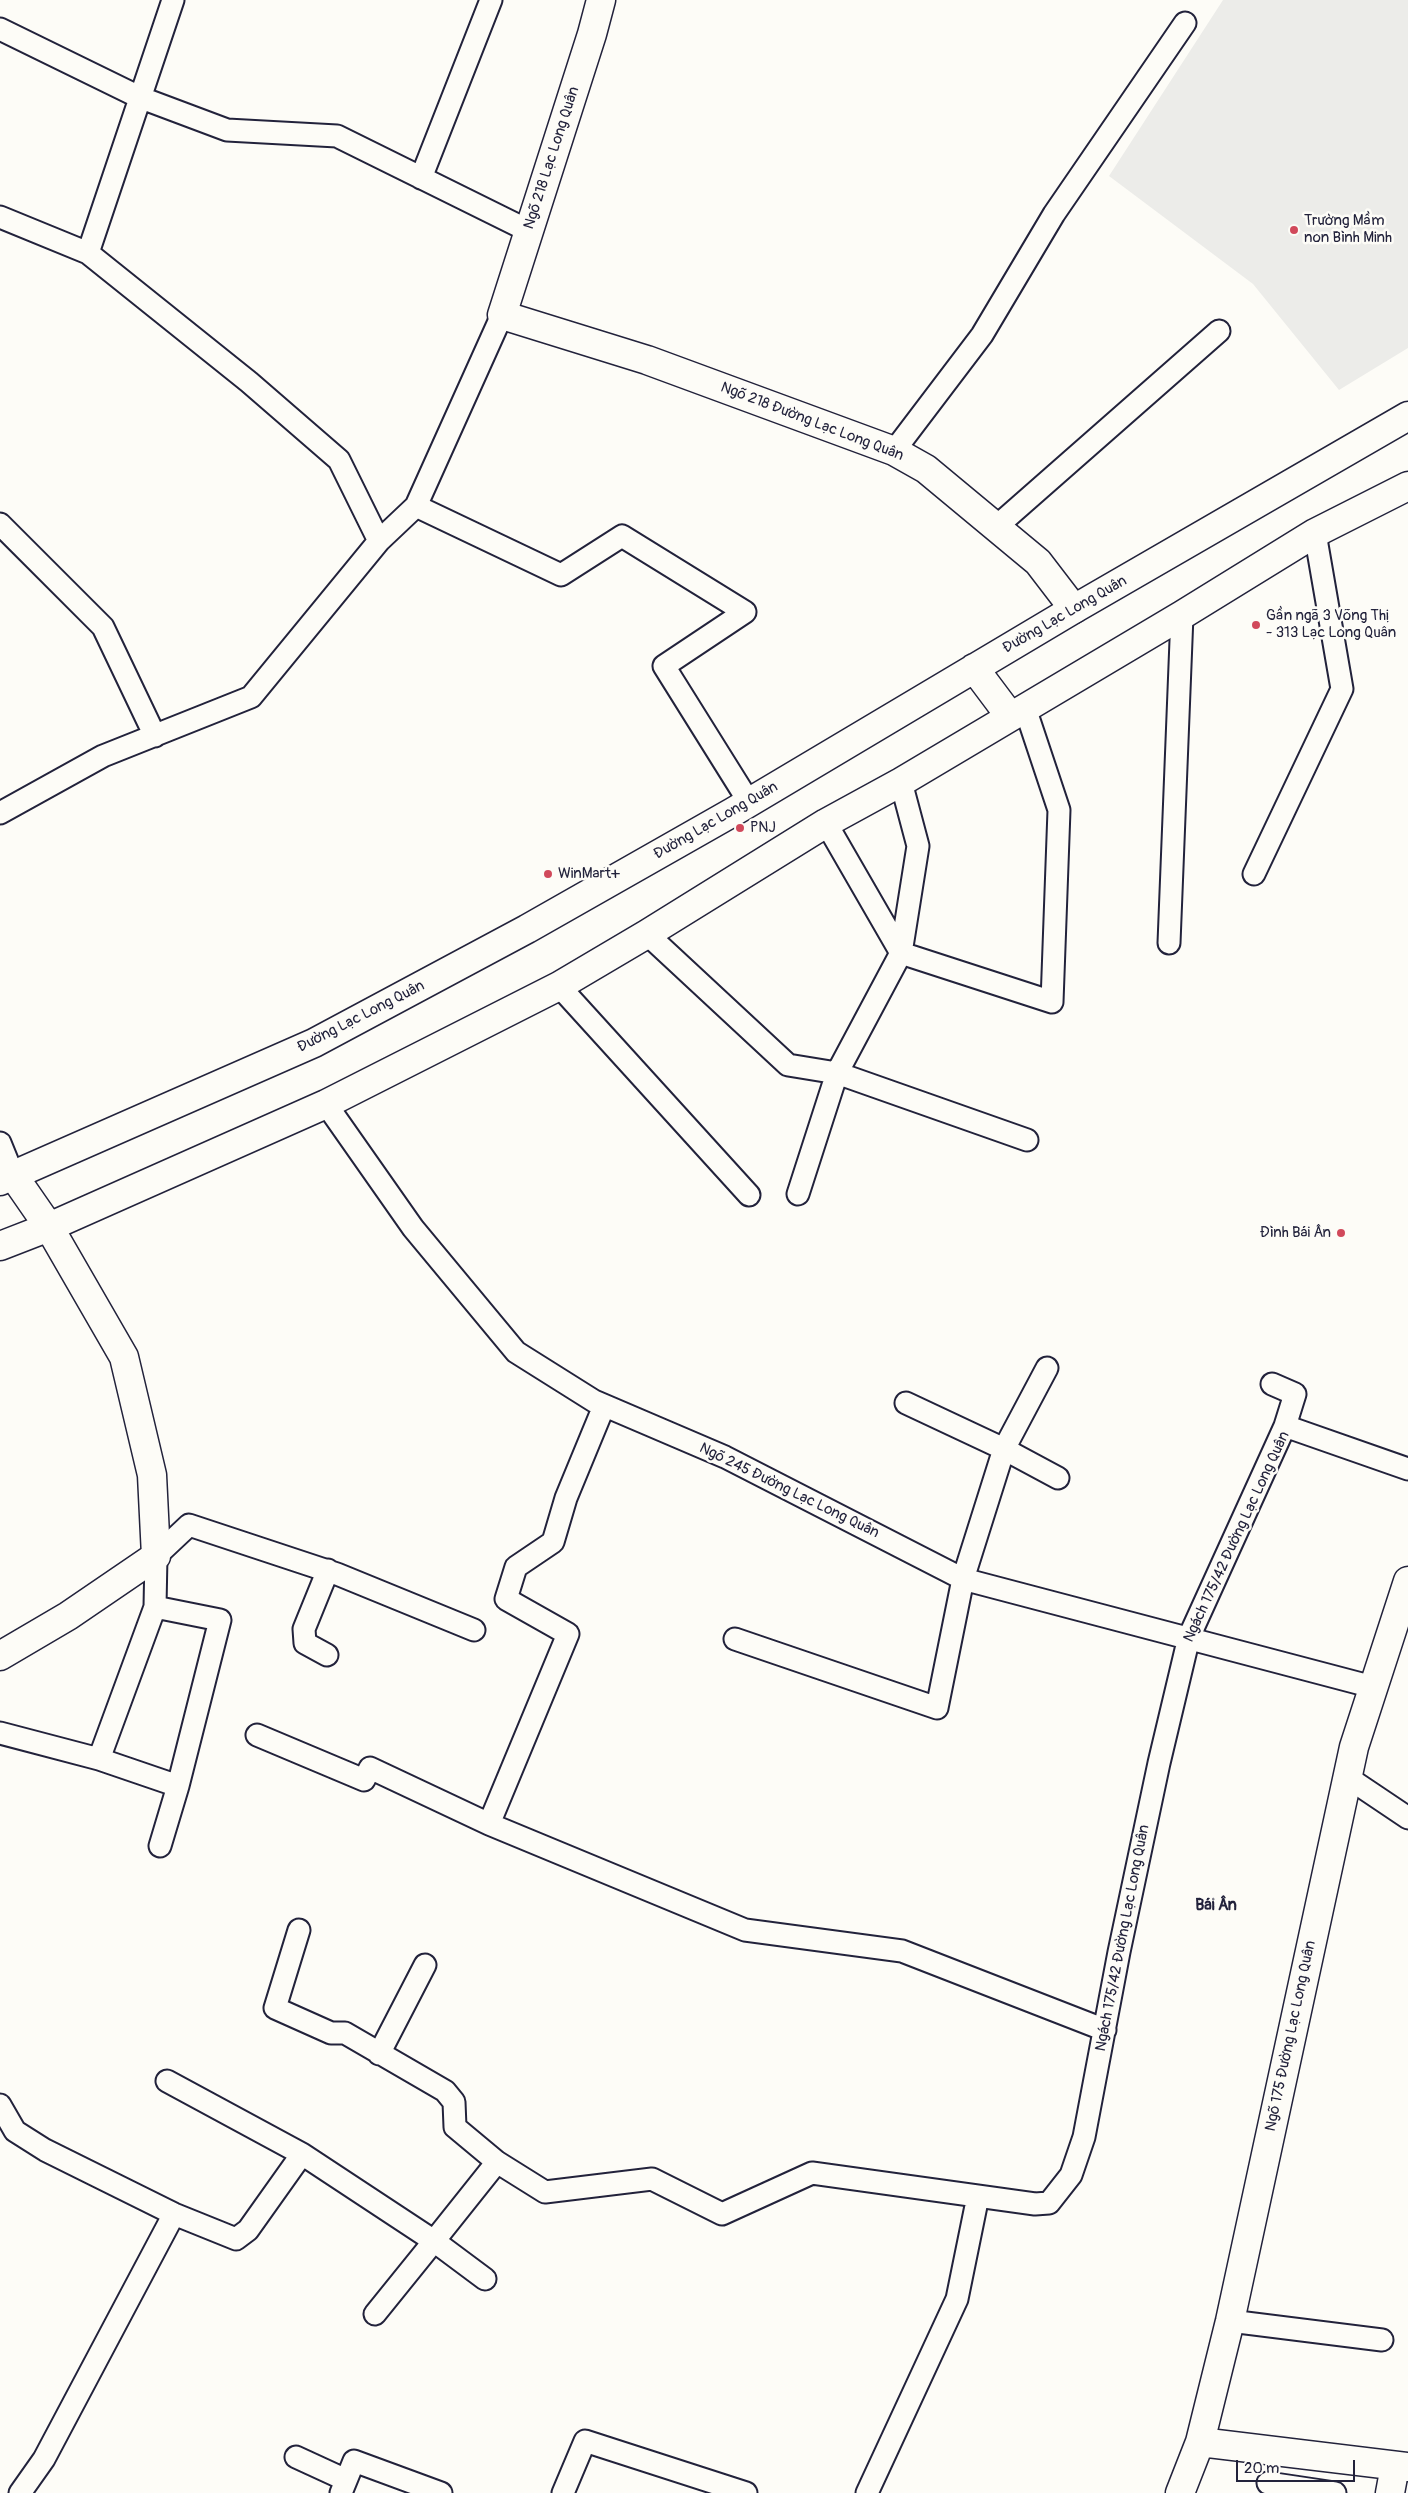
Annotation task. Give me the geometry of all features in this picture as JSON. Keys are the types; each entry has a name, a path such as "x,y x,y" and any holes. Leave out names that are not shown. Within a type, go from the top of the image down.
{"main road":[{"name":"Ngõ 218 Lạc Long Quân","path":"502,315 592,34 601,0"},
{"name":"Ngõ 218 Đường Lạc Long Quân","path":"502,315 647,360 894,451 926,469 1038,562 1074,609"},
{"name":"Đường Lạc Long Quân","path":"6,1178 314,1043 527,929 749,802 1074,609 1408,416"},
{"path":"0,1246 49,1227 326,1104 559,986 826,823 901,782 1182,615 1315,533 1408,486"},
{"path":"974,668 1017,712"},
{"path":"0,1656 68,1616 156,1556 152,1475 124,1357 49,1227 6,1178"},
{"name":"Ngõ 175 Đường Lạc Long Quân","path":"1180,2493 1200,2442 1230,2321 1354,1746 1406,1594"},
{"path":"1200,2442 1401,2467 1390,2493"}],"lane":[{"path":"88,253 172,0"},
{"path":"421,178 491,0"},
{"path":"894,451 982,335 1054,214 1185,23"},
{"path":"0,30 139,97 227,130 336,136 529,230"},
{"path":"0,217 88,253 249,382 339,460 379,541"},
{"path":"0,813 103,756 252,697 379,541 416,506 502,315"},
{"path":"996,527 1218,330"},
{"path":"416,506 561,575 622,536 745,612 664,666 749,802"},
{"path":"0,524 103,627 155,736"},
{"path":"1254,874 1342,689 1315,533"},
{"path":"1170,943 1182,615"},
{"path":"826,823 901,953 1052,1002 1059,810 1017,712"},
{"path":"798,1194 837,1073 901,953 918,846 901,782"},
{"path":"647,934 788,1065 837,1073 1027,1140"},
{"path":"559,986 749,1195"},
{"name":"Ngõ 245 Đường Lạc Long Quân","path":"326,1104 413,1228 516,1352 604,1406 725,1456 963,1579 1373,1687"},
{"path":"0,1143 6,1178"},
{"path":"735,1639 937,1708 963,1579 1004,1449 1046,1368"},
{"path":"1272,1384 1295,1394 1285,1426"},
{"path":"906,1402 1004,1449 1058,1478"},
{"path":"489,1824 568,1634 506,1599 516,1567 553,1542 566,1498 604,1406"},
{"name":"Ngách 175/42 Đường Lạc Long Quân","path":"497,2162 545,2192 652,2179 722,2214 812,2173 978,2196 1043,2204 1050,2203 1061,2191 1077,2163 1157,1772 1189,1637 1285,1426 1408,1469"},
{"path":"99,1759 155,1607 156,1556 189,1525 328,1570 474,1630"},
{"path":"327,1655 304,1643 304,1629 328,1570"},
{"path":"155,1607 220,1620 178,1786 160,1846"},
{"path":"0,1732 99,1759 178,1786"},
{"path":"257,1735 364,1780 370,1768 489,1824 745,1930 902,1951 1105,2030"},
{"path":"1347,1777 1408,1818"},
{"path":"299,1930 275,2008 330,2033 345,2033 451,2097 454,2102 455,2127 497,2162 375,2314"},
{"path":"379,2054 425,1965"},
{"path":"167,2081 302,2154 434,2240 485,2279"},
{"path":"0,2105 14,2130 45,2150 174,2214 236,2239 248,2230 302,2154"},
{"path":"867,2493 957,2299 978,2196"},
{"path":"20,2493 44,2458 174,2214"},
{"path":"1230,2321 1382,2340"},
{"path":"563,2493 585,2441 746,2493"},
{"path":"296,2457 347,2478 441,2493"},
{"path":"1268,2483 1335,2493"}],"shaded area":[{"name":"Trường Mầm non Bình Minh","path":"1223,0 1408,0 1408,348 1339,390 1253,284 1109,176"}],"place":[{"name":"Trường Mầm non Bình Minh","path":"1294,230"},
{"name":"Gần ngã 3 Võng Thị - 313 Lạc Long Quân","path":"1256,625"},
{"name":"PNJ","path":"740,828"},
{"name":"WinMart+","path":"548,874"},
{"name":"Đình Bái Ân","path":"1341,1233"}],"district":[{"name":"Bái Ân","path":"1216,1906"}]}
